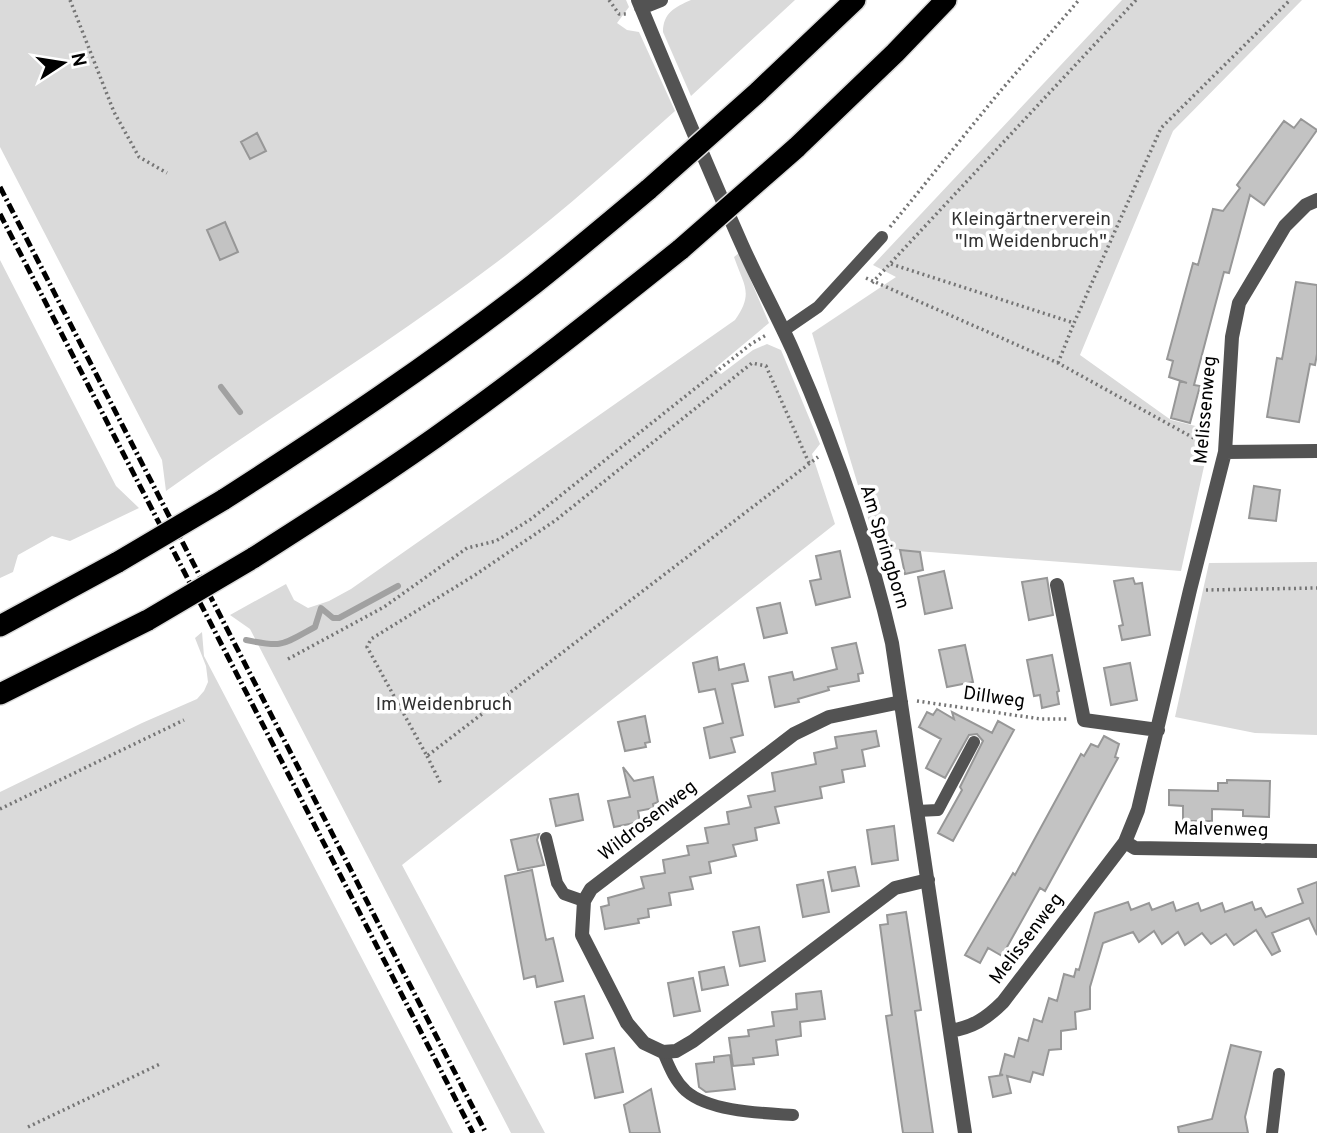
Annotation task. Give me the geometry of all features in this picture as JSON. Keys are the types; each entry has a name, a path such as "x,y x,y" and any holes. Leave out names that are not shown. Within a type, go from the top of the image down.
{"highway":[{"path":"0,626 118,562 223,500 328,433 422,367 534,284 649,189 758,92 855,0"},
{"path":"0,694 148,620 253,558 362,488 458,421 573,336 681,249 796,148 946,0"}],"street":[{"name":"Am Springborn","path":"661,0 640,4 743,249 783,331 831,448 863,534 884,609 901,702 965,1133"},
{"name":"Melissenweg","path":"950,1031 976,1024 1003,1002 1125,842 1138,810 1189,590 1225,452 1232,337 1239,303 1285,226 1306,205 1317,200"},
{"path":"1225,452 1317,451"},
{"path":"1057,585 1084,720 1158,730"},
{"name":"Wildrosenweg","path":"584,901 591,890 651,841 794,734 829,717 901,702"},
{"name":"Malvenweg","path":"1125,842 1135,848 1317,851"},
{"path":"584,901 582,935 593,959 627,1023 645,1043 663,1052 676,1051 693,1041 895,888 928,880"}],"lane":[{"path":"783,331 818,307 882,237"},
{"path":"917,811 938,810 974,741"},
{"path":"546,838 556,883 564,894 584,901"},
{"path":"663,1052 675,1078 687,1092 712,1103 742,1111 793,1115"},
{"path":"1272,1133 1279,1074"}],"path":[{"path":"69,0 114,112 139,157 167,173"},
{"path":"882,237 997,95 1079,0"},
{"path":"1136,0 872,283 1058,363 1209,447 1225,452"},
{"path":"1058,363 1161,128 1290,0"},
{"path":"891,264 1074,323"},
{"path":"288,659 384,607 467,548 496,541 531,519 751,344 772,332 783,331"},
{"path":"441,783 367,647 371,639 475,575 556,520 752,363 766,366 809,463"},
{"path":"427,756 831,448"},
{"path":"1189,590 1317,588"},
{"name":"Dillweg","path":"901,702 920,701 1041,719 1084,720"},
{"path":"0,809 184,720"},
{"path":"29,1127 160,1064"}],"green space":[{"path":"0,0 626,0 629,7 617,23 627,30 639,32 675,111 610,169 497,262 166,491 162,460 0,147"},
{"path":"691,0 795,0 691,96 663,32 668,15"},
{"name":"Kleingärtnerverein \"Im Weidenbruch\"","path":"1122,0 1302,0 1173,131 1080,355 1171,420 1212,430 1181,571 877,548 812,333 896,277 873,265"},
{"name":"Im Weidenbruch","path":"739,253 769,323 715,368 721,374 753,350 767,344 781,350 820,444 812,454 835,524 402,865 545,1133 511,1133 250,629 230,615 286,584 294,600 308,608 351,589 735,320 746,296 734,257"},
{"path":"0,260 116,486 139,508 70,541 52,536 18,555 13,572 0,578"},
{"path":"1317,562 1317,735 1255,733 1175,717 1209,563"},
{"path":"202,632 204,656 453,1133 0,1133 0,792 197,699 208,682 206,666 195,638"}],"building":[{"path":"1301,119 1317,130 1264,205 1250,195 1229,273 1224,272 1194,385 1200,386 1190,423 1171,418 1180,381 1187,383 1169,377 1173,361 1167,359 1193,263 1198,265 1213,209 1223,211 1240,188 1237,185 1284,121 1294,128"},
{"path":"257,133 266,151 250,159 241,142"},
{"path":"225,222 238,252 220,260 207,230"},
{"path":"1296,282 1317,285 1317,354 1315,365 1310,364 1299,422 1267,417 1277,358 1282,359"},
{"path":"1254,486 1280,490 1276,521 1249,518"},
{"path":"900,550 920,552 923,570 905,574"},
{"path":"840,551 850,597 816,605 810,581 821,579 816,556"},
{"path":"944,571 952,608 925,614 918,577"},
{"path":"1047,578 1053,615 1029,620 1022,582"},
{"path":"1133,578 1135,584 1142,583 1150,635 1122,640 1119,626 1123,625 1114,581"},
{"path":"780,603 787,633 764,638 757,608"},
{"path":"856,643 863,673 858,674 859,681 828,687 829,690 798,699 799,702 775,707 769,677 792,672 794,680 837,669 832,648"},
{"path":"965,645 973,682 947,687 939,650"},
{"path":"1052,655 1059,704 1042,708 1040,695 1034,696 1027,660"},
{"path":"717,657 719,670 744,664 748,681 732,684 743,735 731,738 735,752 710,758 704,728 723,723 715,689 699,692 693,663"},
{"path":"1130,663 1137,700 1111,705 1104,668"},
{"path":"937,709 954,719 952,712 992,733 998,721 1014,730 953,841 938,833 962,790 960,787 983,741 977,734 969,735 945,778 926,768 941,739 919,727 927,712 933,715"},
{"path":"645,716 650,742 645,743 646,747 625,751 618,722"},
{"path":"876,731 879,746 862,750 865,766 842,770 844,782 820,787 822,798 775,807 779,823 755,828 757,840 733,845 736,856 709,862 711,873 690,877 693,889 669,893 671,905 648,909 649,917 638,919 639,923 605,929 601,907 609,905 608,898 644,888 641,877 665,873 663,860 689,855 687,846 708,843 705,828 729,824 727,812 751,807 748,796 775,791 772,773 816,764 814,753 837,748 835,737"},
{"path":"1104,736 1119,744 1115,757 1118,758 1045,891 1040,888 1002,956 988,948 980,963 965,955 1013,873 1015,875 1081,754 1084,756 1091,744 1098,747"},
{"path":"623,767 634,781 653,777 658,802 653,804 654,808 638,811 640,822 614,827 608,801 630,797"},
{"path":"1227,780 1270,781 1269,817 1243,816 1243,810 1212,809 1212,821 1183,821 1183,806 1169,805 1169,790 1218,791 1218,783 1227,783"},
{"path":"578,794 583,820 556,826 550,799"},
{"path":"894,826 898,860 872,864 867,830"},
{"path":"539,834 537,840 544,865 518,870 511,840"},
{"path":"855,867 859,886 832,891 828,872"},
{"path":"532,870 546,940 553,938 563,981 537,987 535,976 524,979 505,876"},
{"path":"823,880 829,912 803,917 797,885"},
{"path":"1317,882 1317,935 1309,918 1272,933 1280,951 1272,955 1256,930 1234,945 1226,934 1211,944 1202,933 1185,945 1178,932 1162,944 1154,931 1139,942 1133,932 1103,943 1090,987 1090,1009 1075,1012 1076,1029 1061,1031 1061,1049 1049,1050 1043,1075 1033,1072 1030,1082 1007,1076 1011,1093 993,1097 989,1077 1003,1075 1000,1074 1005,1054 1014,1057 1019,1038 1028,1041 1034,1019 1042,1022 1049,998 1057,1001 1064,974 1074,977 1076,969 1079,970 1095,913 1128,902 1131,910 1149,903 1152,910 1173,902 1176,911 1198,903 1201,911 1222,903 1225,912 1252,902 1255,910 1261,908 1266,917 1303,903 1298,889"},
{"path":"906,912 921,1010 915,1011 933,1133 903,1133 886,1016 892,1015 880,925 888,924 887,915"},
{"path":"759,927 765,961 740,966 733,932"},
{"path":"724,967 728,985 702,990 699,972"},
{"path":"693,978 700,1011 674,1016 668,983"},
{"path":"821,991 825,1019 800,1022 801,1036 776,1040 778,1055 753,1058 754,1064 733,1066 729,1038 749,1036 748,1030 774,1026 772,1012 797,1009 796,994"},
{"path":"584,996 593,1038 564,1044 555,1002"},
{"path":"1231,1045 1261,1052 1245,1117 1248,1133 1179,1133 1178,1127 1212,1119"},
{"path":"614,1048 623,1092 595,1098 586,1054"},
{"path":"730,1055 735,1089 706,1092 699,1087 696,1064 714,1062 714,1057"},
{"path":"651,1089 660,1133 630,1133 624,1105"}],"waterway":[{"path":"221,387 240,412"},
{"path":"246,640 268,644 289,641 315,627 321,608 333,618 339,618 398,586"}],"railway":[{"path":"0,187 486,1133"},
{"path":"0,214 473,1133"}]}
